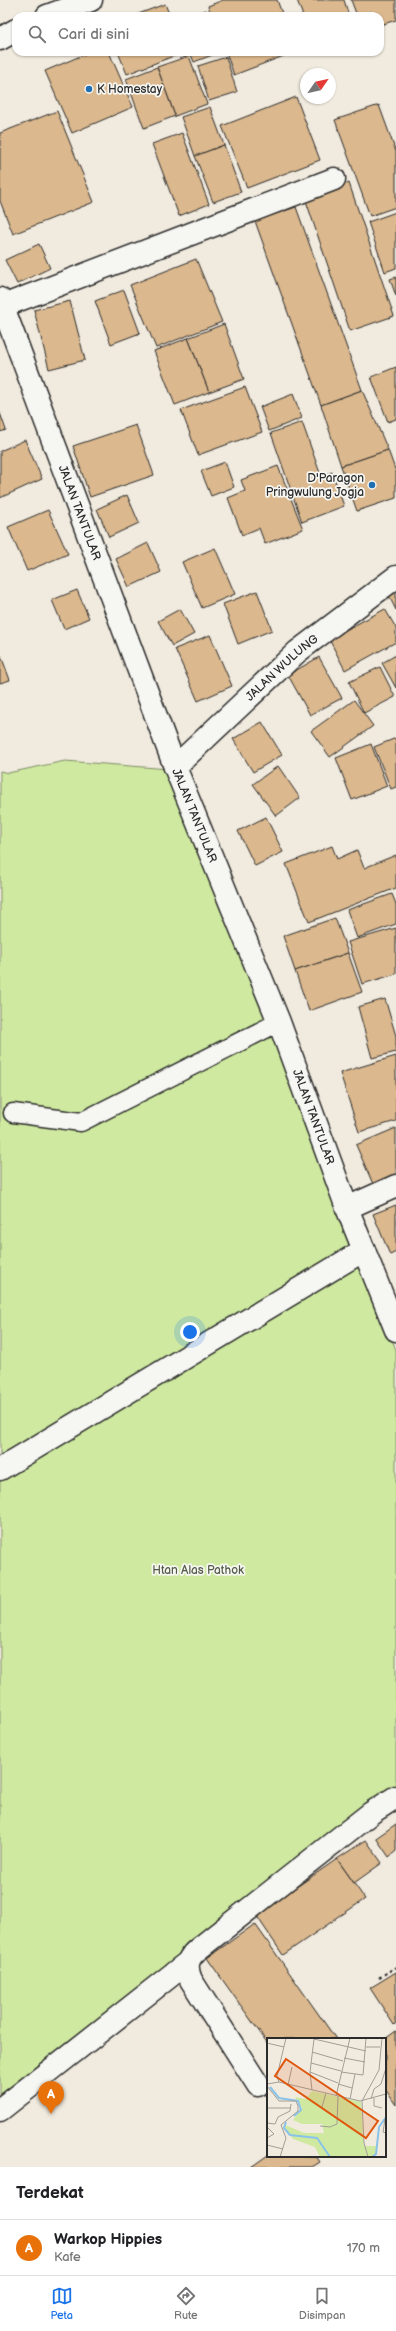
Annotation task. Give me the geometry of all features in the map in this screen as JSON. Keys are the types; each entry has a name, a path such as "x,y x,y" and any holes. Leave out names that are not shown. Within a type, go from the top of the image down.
{"street":[{"path":"58,12 91,0"},
{"path":"0,39 12,32"},
{"path":"1,302 334,179"},
{"name":"JALAN TANTULAR","path":"1,302 175,767 279,1022 347,1208 396,1330"},
{"name":"JALAN WULUNG","path":"175,767 297,652 396,577"},
{"path":"347,1208 396,1186"},
{"path":"0,1469 364,1250"},
{"path":"0,2110 188,1962 197,1950 371,1813 396,1797"},
{"path":"188,1962 187,1970 191,1980 258,2085"}],"lane":[{"path":"13,1113 80,1122 279,1022"}],"path":[{"path":"379,1978 396,1966"}],"green space":[{"name":"Htan Alas Pathok","path":"65,761 169,769 396,1350 396,1790 0,2104 0,771 8,773"}],"building":[{"path":"223,0 277,0 282,12 210,12 208,6"},
{"path":"297,0 344,0 348,12 302,12"},
{"path":"351,0 396,0 396,20 384,24 384,12 356,12"},
{"path":"165,4 168,12 144,12"},
{"name":"K Homestay","path":"81,56 111,56 133,107 72,133 45,71"},
{"path":"120,56 174,56 127,74"},
{"path":"189,56 207,104 175,116 157,67"},
{"path":"192,56 210,56 194,62"},
{"path":"227,56 284,56 234,75"},
{"path":"226,57 237,92 209,101 198,66"},
{"path":"157,67 175,116 144,128 126,79"},
{"path":"296,97 320,160 247,188 222,126"},
{"path":"379,105 396,152 396,207 370,216 335,120"},
{"path":"210,107 224,145 195,156 181,117"},
{"path":"57,111 94,202 13,234 0,201 0,133"},
{"path":"182,133 209,204 179,216 152,144"},
{"path":"224,145 241,192 213,202 195,156"},
{"path":"349,183 394,316 350,331 305,198"},
{"path":"296,207 362,390 321,405 255,221"},
{"path":"396,212 396,268 385,272 368,222"},
{"path":"39,244 50,268 17,284 5,260"},
{"path":"196,259 222,322 156,348 130,285"},
{"path":"396,277 396,296 390,279"},
{"path":"124,290 140,333 111,344 95,301"},
{"path":"70,301 85,360 49,369 34,310"},
{"path":"224,324 244,379 209,392 188,338"},
{"path":"188,338 209,392 175,405 154,351"},
{"path":"396,367 396,419 388,422 371,377"},
{"path":"245,387 262,432 198,455 181,410"},
{"path":"362,390 388,450 341,466 321,405"},
{"path":"293,394 302,418 269,431 260,407"},
{"path":"0,413 6,430 0,432"},
{"path":"302,422 321,476 332,472 344,506 302,522 271,433"},
{"path":"136,425 154,475 90,497 73,446"},
{"path":"25,440 42,479 0,498 0,451"},
{"name":"D'Paragon Pringwulung Jogja","path":"388,450 396,472 396,498 357,511 341,466"},
{"path":"225,462 234,487 211,496 201,471"},
{"path":"278,466 303,529 265,544 259,528 242,535 228,498 245,491 241,480"},
{"path":"127,495 139,523 109,537 97,509"},
{"path":"48,510 68,554 27,571 8,527"},
{"path":"148,543 161,572 129,587 116,559"},
{"path":"215,548 235,594 202,608 182,562"},
{"path":"77,590 89,618 64,629 52,600"},
{"path":"396,590 396,610 388,594"},
{"path":"257,591 272,630 238,644 223,604"},
{"path":"180,609 194,634 172,646 158,621"},
{"path":"385,609 396,628 396,642 345,670 329,639"},
{"path":"210,635 232,686 198,701 175,649"},
{"path":"0,653 10,680 0,683"},
{"path":"396,655 396,688 382,663"},
{"path":"319,657 342,698 310,715 288,675"},
{"path":"380,667 395,697 364,713 349,682"},
{"path":"354,700 373,726 330,757 311,731"},
{"path":"262,722 282,755 253,772 233,739"},
{"path":"396,738 396,787 391,789 374,747"},
{"path":"371,744 387,786 352,800 336,758"},
{"path":"278,766 300,798 276,816 253,784"},
{"path":"266,817 283,852 255,866 238,831"},
{"path":"332,846 337,859 357,850 364,868 396,855 396,888 309,922 286,864"},
{"path":"392,894 396,904 396,924 357,938 347,910"},
{"path":"335,918 348,953 295,971 283,936"},
{"path":"396,928 396,974 362,984 348,942"},
{"path":"348,953 362,992 309,1011 295,971"},
{"path":"385,999 396,1036 396,1052 372,1058 358,1007"},
{"path":"396,1056 396,1121 359,1132 340,1073"},
{"path":"396,1128 396,1175 373,1184 356,1145"},
{"path":"396,1205 396,1252 390,1255 373,1214"},
{"path":"396,1824 396,1851 389,1857 376,1838"},
{"path":"366,1840 382,1863 354,1883 337,1859"},
{"path":"337,1859 365,1899 283,1955 256,1915"},
{"path":"255,1924 335,2038 267,2038 267,2043 207,1958"},
{"path":"396,1972 396,2023 394,2025 370,1988"},
{"path":"396,2031 396,2105 386,2090 386,2038"},
{"path":"267,2156 267,2157 317,2157 320,2162 312,2167 251,2167"}],"place":[{"name":"K Homestay","path":"89,89"},
{"name":"D'Paragon Pringwulung Jogja","path":"372,485"},
{"name":"Warkop Hippies","path":"51,2114"}]}
